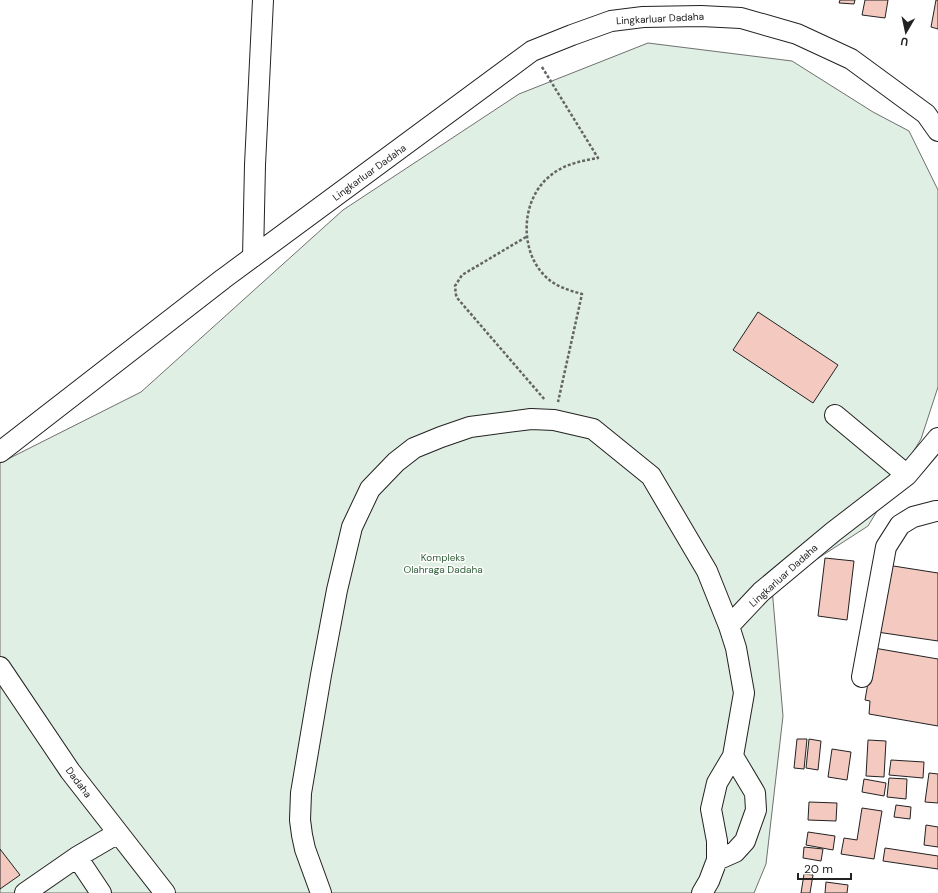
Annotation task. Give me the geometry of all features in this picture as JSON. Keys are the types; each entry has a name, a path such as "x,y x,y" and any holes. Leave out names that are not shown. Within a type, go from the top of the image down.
{"street":[{"path":"253,258 255,165 263,0"},
{"name":"Lingkarluar Dadaha","path":"0,452 253,258 532,51 611,21 643,17 679,16 741,18 797,34 851,59 926,114 938,131"},
{"path":"835,415 907,475"},
{"path":"321,893 302,835 300,820 302,793 321,675 337,590 352,527 360,509 370,489 396,462 414,448 441,436 470,427 555,416 593,429 651,476 707,571 729,626 736,648 744,693 733,756 717,783 711,809 717,842 717,860 709,882 702,893"},
{"name":"Lingkarluar Dadaha","path":"729,626 761,592 833,532 907,475 938,438"},
{"path":"862,677 886,547 900,525 914,517 938,511"},
{"name":"Dadaha","path":"0,667 70,771 165,893"},
{"path":"717,860 735,852 745,841 756,810 755,793 733,756"},
{"path":"25,893 77,858 118,833"},
{"path":"77,858 101,893"}],"path":[{"path":"532,51 598,158 574,162 550,176 542,183 536,193 528,213 526,237 530,252 536,264 544,275 553,283 582,294 555,416"},
{"path":"526,237 465,272 457,282 455,292 458,299 555,416"}],"green space":[{"name":"Kompleks Olahraga Dadaha","path":"648,43 792,61 873,112 909,131 938,190 938,387 921,439 868,526 772,588 783,716 766,864 754,893 0,893 0,463 141,392 343,210 519,94"}],"building":[{"path":"840,0 855,0 854,4 839,3"},
{"path":"865,0 888,0 885,18 862,15"},
{"path":"936,0 938,0 938,29 931,27"},
{"path":"758,312 838,365 813,403 733,350"},
{"path":"825,558 854,561 847,620 818,616"},
{"path":"887,565 938,573 938,641 877,632"},
{"path":"874,648 938,659 938,726 869,714 870,701 865,700"},
{"path":"797,739 807,739 804,769 794,768"},
{"path":"809,739 821,741 818,770 806,768"},
{"path":"868,740 886,741 884,777 866,776"},
{"path":"832,749 851,752 847,780 828,777"},
{"path":"891,760 924,762 923,778 889,775"},
{"path":"929,773 938,774 938,803 925,802"},
{"path":"889,778 907,779 906,799 887,797"},
{"path":"864,779 886,783 884,796 862,792"},
{"path":"809,802 837,803 836,821 808,820"},
{"path":"896,805 911,807 910,819 894,817"},
{"path":"862,808 882,811 874,859 841,854 844,838 857,840"},
{"path":"926,825 938,827 938,847 924,845"},
{"path":"808,832 835,836 833,850 806,845"},
{"path":"804,847 823,849 821,861 803,858"},
{"path":"885,848 938,856 938,869 883,861"},
{"path":"0,849 20,875 0,889"},
{"path":"804,874 813,875 810,893 801,893"},
{"path":"826,882 848,885 847,893 825,893"}]}
